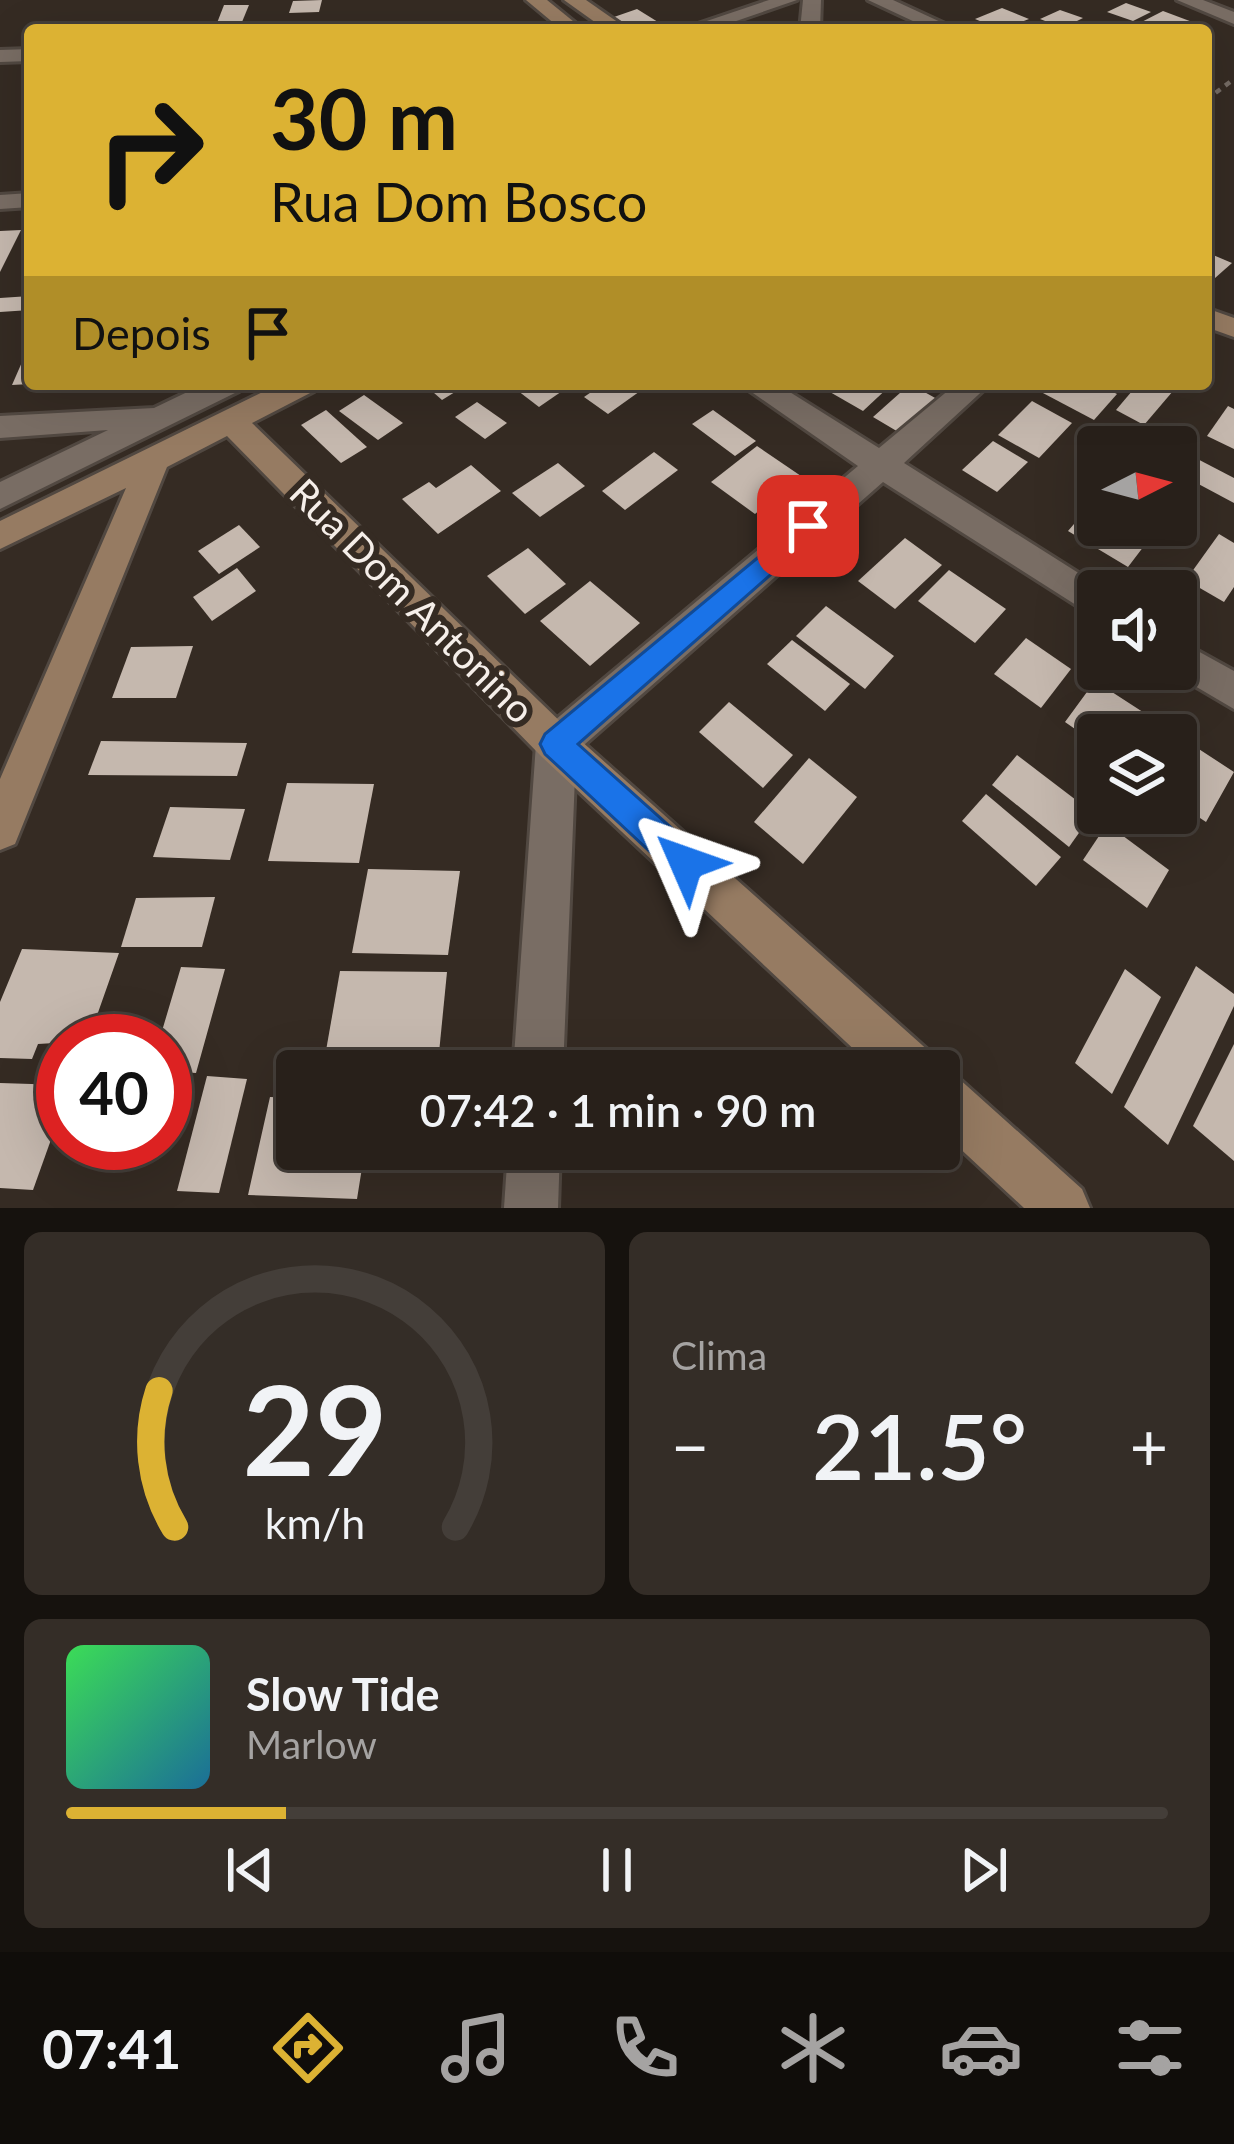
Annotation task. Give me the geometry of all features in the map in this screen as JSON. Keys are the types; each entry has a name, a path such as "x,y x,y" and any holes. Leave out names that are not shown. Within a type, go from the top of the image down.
{"street":[{"path":"535,0 569,24"},
{"path":"573,0 609,24"},
{"path":"710,24 788,0"},
{"path":"877,0 933,24"},
{"path":"1186,0 1234,19"},
{"path":"0,427 169,415 281,390"},
{"path":"764,390 1077,591"},
{"path":"539,1050 556,744 968,390"},
{"path":"0,536 153,460 231,403"},
{"name":"Rua Dom Antonino","path":"231,403 556,744 890,1050"},
{"path":"0,496 169,415"},
{"path":"0,829 153,460"},
{"path":"1197,668 1234,692"},
{"path":"960,1113 1063,1208"},
{"path":"531,1208 533,1170"}],"building":[{"path":"322,0 319,12 289,13 293,1"},
{"path":"1126,3 1151,12 1133,21 1107,12"},
{"path":"224,5 249,5 242,22 217,23"},
{"path":"1002,8 1029,19 987,24 975,19"},
{"path":"637,9 658,22 626,24 614,17"},
{"path":"1060,10 1083,18 1071,24 1040,19"},
{"path":"1163,11 1195,23 1193,24 1138,24"},
{"path":"21,230 0,272 0,231"},
{"path":"1212,255 1232,263 1212,281"},
{"path":"24,296 24,310 0,312 0,298"},
{"path":"24,358 24,384 12,385"},
{"path":"431,390 458,390 442,400"},
{"path":"517,390 564,390 539,407"},
{"path":"594,390 642,390 608,414 584,397"},
{"path":"826,390 886,390 863,411"},
{"path":"903,390 921,390 937,399 900,433 873,417"},
{"path":"1109,390 1117,394 1094,420 1041,392"},
{"path":"1133,390 1174,390 1144,425 1116,410"},
{"path":"364,395 403,423 378,440 339,411"},
{"path":"1032,401 1072,423 1039,458 998,435"},
{"path":"477,402 507,423 485,439 455,417"},
{"path":"1228,406 1234,409 1234,449 1207,436"},
{"path":"326,410 367,447 341,463 301,425"},
{"path":"713,410 756,441 735,456 692,424"},
{"path":"993,441 1028,462 997,492 962,470"},
{"path":"757,446 801,476 755,514 711,482"},
{"path":"654,452 678,470 625,510 602,491"},
{"path":"1197,459 1234,478 1234,503 1197,483"},
{"path":"558,463 585,486 540,517 512,493"},
{"path":"471,465 501,491 438,534 402,499 429,482 436,488"},
{"path":"239,525 260,547 219,574 198,551"},
{"path":"1219,534 1234,543 1234,587 1224,602 1197,586 1197,570 1193,570"},
{"path":"905,538 942,565 895,609 858,581"},
{"path":"1093,546 1144,546 1128,567"},
{"path":"528,548 566,584 525,614 487,576"},
{"path":"237,568 256,591 212,621 193,597"},
{"path":"949,570 1006,609 975,643 918,601"},
{"path":"590,581 640,623 590,666 540,621"},
{"path":"826,606 894,656 865,689 796,636"},
{"path":"1026,638 1071,669 1041,708 994,674"},
{"path":"792,640 850,684 825,711 767,664"},
{"path":"193,646 176,698 112,698 131,647"},
{"path":"1088,690 1109,690 1146,714 1077,714 1077,730 1065,722"},
{"path":"729,702 793,755 763,788 699,732"},
{"path":"101,741 247,743 237,776 88,775"},
{"path":"1197,748 1234,772 1206,822 1197,816"},
{"path":"1017,755 1077,801 1078,834 1069,847 992,785"},
{"path":"809,758 857,797 803,864 754,822"},
{"path":"287,783 374,784 359,863 268,861"},
{"path":"986,794 1061,857 1036,886 962,821"},
{"path":"170,807 245,809 230,860 153,857"},
{"path":"1100,834 1120,834 1169,870 1147,908 1083,860"},
{"path":"368,869 460,871 448,955 352,953"},
{"path":"215,897 202,947 121,947 136,898"},
{"path":"22,949 119,953 98,1014 36,1014 32,1059 0,1058 0,1002"},
{"path":"1196,966 1234,994 1234,1006 1168,1145 1124,1107"},
{"path":"181,967 225,969 196,1073 192,1073 192,1014 167,1014"},
{"path":"1125,969 1161,997 1112,1094 1075,1063"},
{"path":"340,971 447,972 439,1050 326,1050"},
{"path":"1234,1044 1234,1161 1193,1126"},
{"path":"207,1076 247,1079 219,1193 177,1191 182,1170 192,1170 192,1134"},
{"path":"0,1083 36,1084 36,1170 40,1170 33,1190 0,1188"},
{"path":"270,1097 276,1097 276,1170 362,1170 357,1199 248,1195"}],"route":[{"path":"686,863 556,744 808,526"}]}
